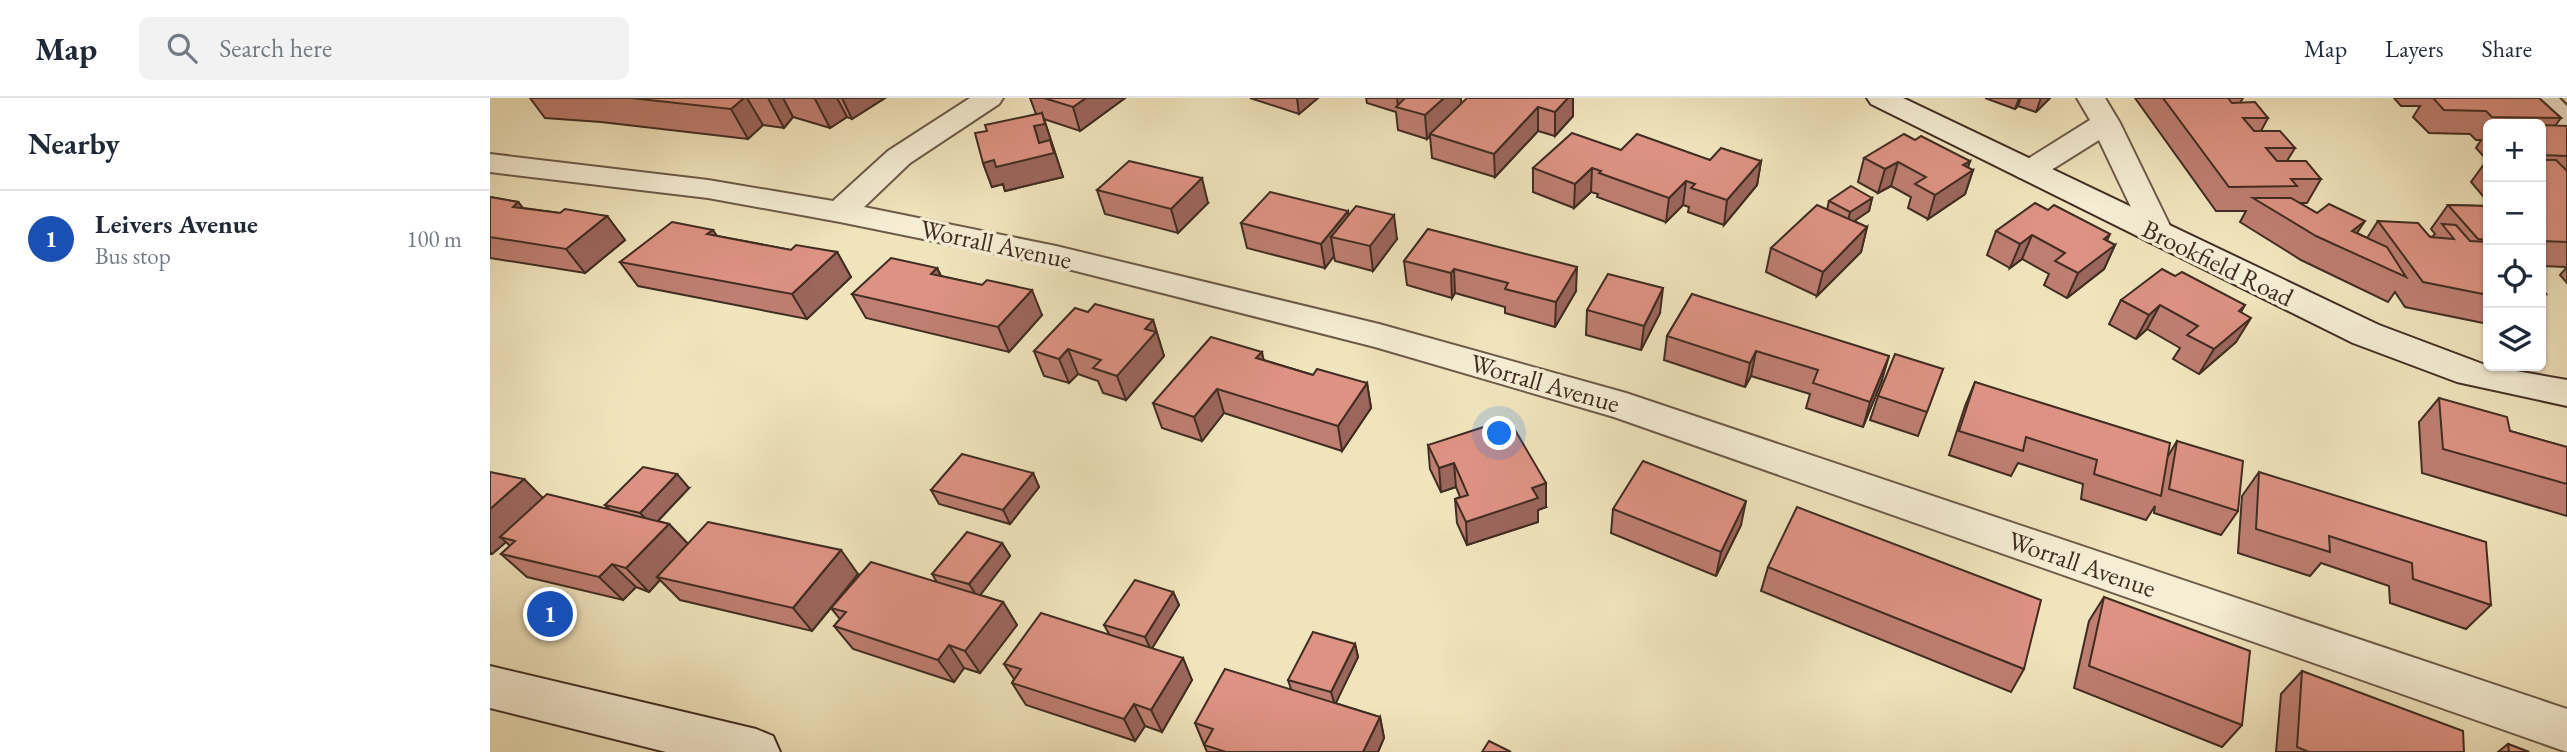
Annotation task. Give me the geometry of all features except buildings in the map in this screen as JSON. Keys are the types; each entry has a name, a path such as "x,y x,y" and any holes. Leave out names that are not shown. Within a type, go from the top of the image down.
{"street":[{"path":"840,212 899,157 989,98"},
{"name":"Brookfield Road","path":"1881,98 2366,334 2470,373 2567,393"},
{"path":"2542,98 2567,121"},
{"path":"2029,171 2098,111 2158,234"},
{"name":"Worrall Avenue","path":"490,163 708,189 840,212 1056,256 1379,336 1626,407 2567,732"},
{"path":"490,687 756,752"}],"place":[{"name":"Leivers Avenue","path":"550,614"}]}
